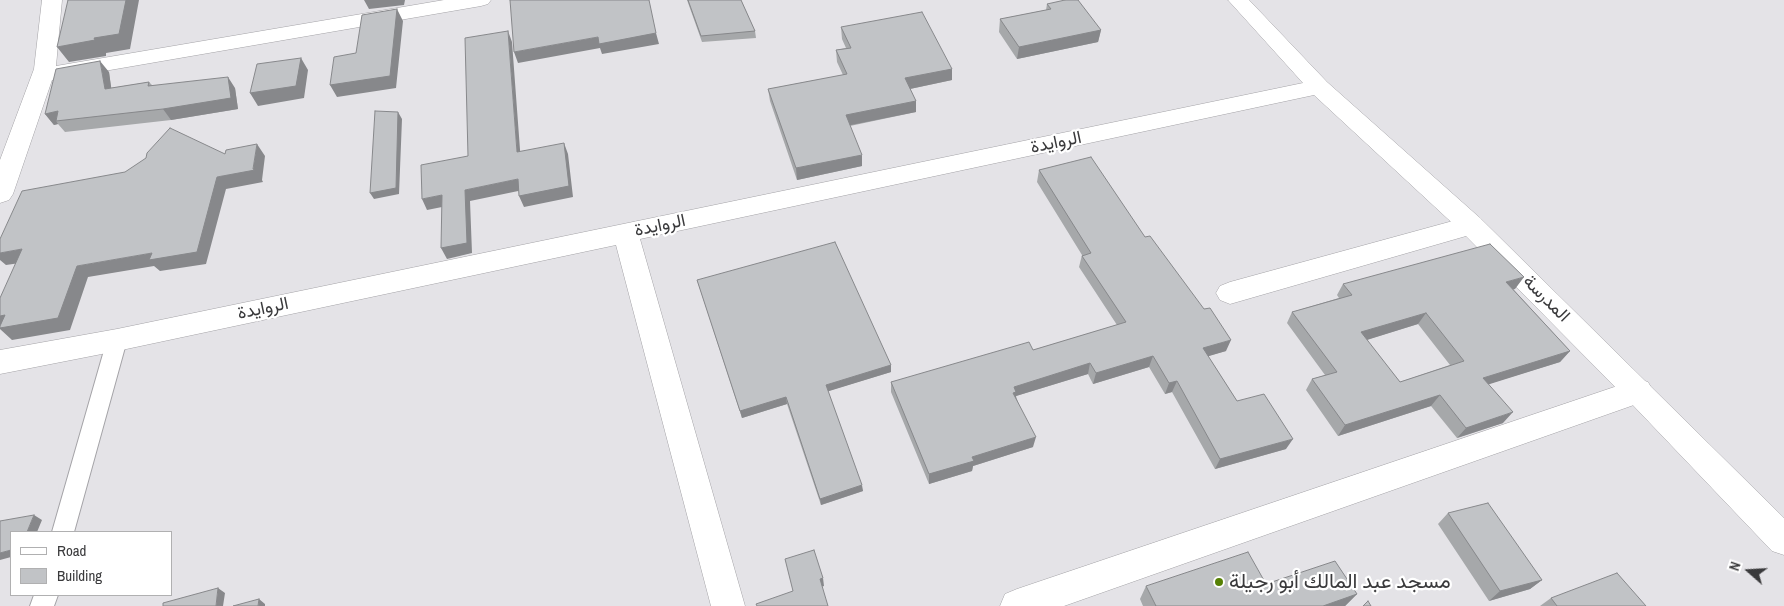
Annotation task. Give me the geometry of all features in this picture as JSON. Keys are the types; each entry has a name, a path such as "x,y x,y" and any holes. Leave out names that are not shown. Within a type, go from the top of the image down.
{"street":[{"path":"43,75 481,0"},
{"name":"المدرسة","path":"1238,0 1319,87 1471,224 1784,540"},
{"path":"0,194 46,69 57,3"},
{"name":"الروايدة","path":"0,362 117,340 626,234 1319,87"},
{"path":"1230,293 1471,224"},
{"path":"626,234 728,606"},
{"path":"1017,606 1638,391"}],"lane":[{"path":"63,531 117,340"}],"building":[{"path":"68,0 126,0 119,34 57,47"},
{"path":"510,0 649,0 656,33 599,44 598,37 514,52"},
{"path":"688,0 741,0 755,31 701,36"},
{"path":"1065,0 1078,0 1101,30 1019,47 1000,19 1051,9 1047,4"},
{"path":"397,9 390,76 330,85 334,57 356,53 362,15"},
{"path":"922,12 952,69 905,78 916,101 846,115 862,155 796,168 768,89 847,74 836,50 851,48 841,27"},
{"path":"508,31 517,152 564,143 569,186 519,196 518,179 465,190 467,243 441,248 442,195 422,199 421,165 468,156 465,38"},
{"path":"301,58 296,86 250,93 257,64"},
{"path":"100,61 105,89 149,82 148,86 228,77 231,98 163,109 56,121 58,111 45,114 56,69"},
{"path":"375,111 398,112 396,188 370,193"},
{"path":"170,128 225,154 226,150 257,144 253,169 255,170 217,177 197,252 149,260 152,253 77,266 58,318 0,328 5,315 0,316 0,298 22,249 0,253 0,239 22,191 125,172 146,158 147,153"},
{"path":"1091,157 1145,237 1150,236 1204,309 1210,308 1231,340 1203,348 1237,401 1264,394 1293,439 1220,459 1177,381 1169,383 1153,356 1096,373 1090,363 1014,387 1016,392 1013,393 1036,437 972,457 974,461 929,474 891,382 1029,342 1033,350 1126,322 1082,256 1091,253 1039,170"},
{"path":"835,242 891,365 826,385 862,485 820,499 786,397 740,411 697,280"},
{"path":"1490,244 1524,277 1506,282 1570,351 1483,378 1513,412 1466,428 1440,395 1345,425 1312,379 1337,372 1292,312 1352,295 1343,284","holes":["1426,313 1464,361 1400,382 1361,332"]},
{"path":"1488,503 1542,580 1500,591 1448,513"},
{"path":"34,515 27,531 10,531 10,550 0,553 0,521"},
{"path":"814,550 823,578 820,579 828,606 757,606 756,604 793,591 785,559"},
{"path":"1248,552 1266,584 1335,561 1357,594 1323,606 1156,606 1146,586"},
{"path":"1617,573 1646,606 1557,606 1551,598"},
{"path":"218,588 216,606 163,606 163,603"},
{"path":"259,599 258,606 233,606"},
{"path":"1368,601 1371,606 1363,606"}],"place":[{"name":"مسجد عبد المالك أبو رجيلة","path":"1219,582"}]}
